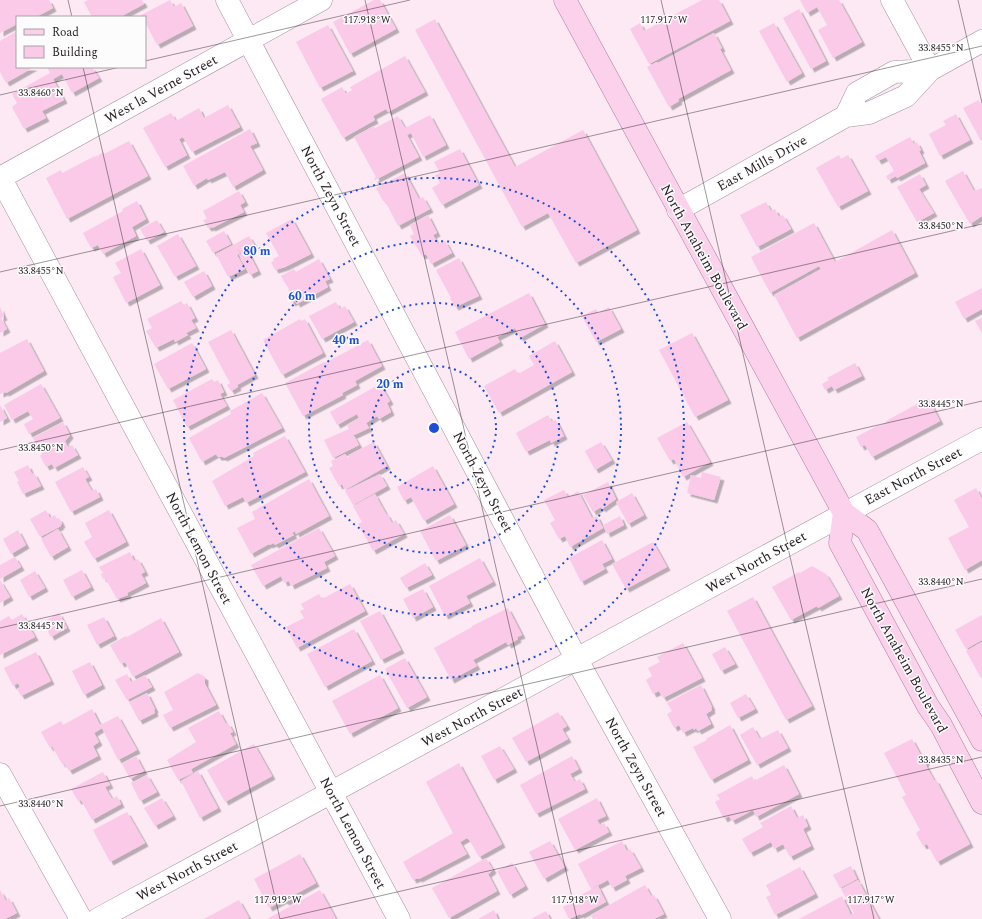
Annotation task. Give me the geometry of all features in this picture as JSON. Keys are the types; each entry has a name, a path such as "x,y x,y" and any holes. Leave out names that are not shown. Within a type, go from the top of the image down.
{"main road":[{"name":"North Anaheim Boulevard","path":"565,0 844,513 867,530 982,740"},
{"name":"North Anaheim Boulevard","path":"844,513 840,543 928,706 941,725 982,803"}],"street":[{"name":"North Zeyn Street","path":"227,0 577,660 720,919"},
{"name":"West la Verne Street","path":"0,177 321,0"},
{"path":"892,0 930,70"},
{"name":"East Mills Drive","path":"678,210 846,116 869,113 906,96 930,70 982,41"},
{"name":"North Lemon Street","path":"0,177 399,919"},
{"name":"East North Street","path":"844,513 982,439"},
{"name":"West North Street","path":"98,919 707,590 844,513"},
{"path":"0,774 81,919"}],"building":[{"path":"0,0 49,0 53,8 38,16 16,16 16,25 0,33"},
{"path":"88,0 142,0 144,4 122,16 91,16 84,2"},
{"path":"170,0 174,7 181,3 193,26 157,45 146,24 146,16 141,15"},
{"path":"374,0 380,0 396,29 350,54 333,22"},
{"path":"702,0 719,0 730,21 649,64 630,29 640,23 644,31"},
{"path":"800,0 839,0 862,42 833,58 818,30 827,25 817,7 807,13"},
{"path":"799,9 826,61 811,69 783,18"},
{"path":"435,19 515,167 583,130 637,230 576,263 548,213 522,227 415,30"},
{"path":"774,23 802,73 787,82 759,31"},
{"path":"328,25 353,71 320,88 296,42"},
{"path":"16,32 16,68 32,68 6,83 0,72 0,41"},
{"path":"714,33 722,48 720,49 731,70 678,99 679,101 669,107 647,67 657,62 658,63"},
{"path":"405,56 425,92 388,112 386,109 373,116 375,120 343,138 321,99 342,87 346,94 352,90 350,87"},
{"path":"48,68 93,68 99,78 72,93 62,74 53,79 64,100 42,111 46,118 24,129 12,107 17,103 12,94 50,73"},
{"path":"979,100 980,103 982,102 981,141 963,108"},
{"path":"228,105 240,127 192,152 183,137 179,139 187,155 165,167 143,128 171,113 176,121 199,108 204,118"},
{"path":"956,114 970,140 940,156 929,134 946,125 943,121"},
{"path":"430,115 446,145 423,157 411,133 407,135 419,157 375,180 374,179 376,177 354,137 374,126 375,128 398,116 405,128"},
{"path":"250,129 257,143 250,146 263,170 233,187 225,172 208,180 207,178 194,186 183,166"},
{"path":"910,137 914,144 917,142 921,150 919,151 925,163 897,178 896,176 888,180 886,176 894,171 886,157 878,161 875,156"},
{"path":"129,141 148,176 67,219 46,178 61,170 62,173"},
{"path":"460,149 479,185 442,205 432,188 440,183 435,175 440,173 434,162"},
{"path":"839,155 841,159 848,155 868,191 838,207 816,168"},
{"path":"963,171 974,191 982,188 982,216 970,224 945,181"},
{"path":"405,173 419,199 423,197 430,209 398,226 385,201 383,201 376,188"},
{"path":"920,174 926,185 919,189 934,213 917,222 897,187"},
{"path":"239,191 245,202 240,205 244,212 212,228 208,228 203,220 207,219 203,211"},
{"path":"137,201 146,219 132,227 136,236 103,254 98,245 91,248 83,233 123,211 122,209"},
{"path":"766,202 771,211 775,209 779,217 783,215 791,229 757,247 740,215"},
{"path":"428,215 437,233 433,235 438,244 445,241 452,253 431,264 426,254 422,256 410,236 414,234 410,225"},
{"path":"292,219 311,254 285,267 275,270 271,262 279,256 266,233"},
{"path":"157,220 164,232 147,241 140,229"},
{"path":"814,223 835,262 892,230 915,273 797,338 774,295 821,269 819,266 770,293 751,257"},
{"path":"224,231 231,244 213,253 206,241"},
{"path":"178,234 196,266 175,277 157,246"},
{"path":"249,236 254,244 241,253 235,244"},
{"path":"235,244 240,253 237,255 245,269 228,277 216,254"},
{"path":"141,249 160,285 126,303 113,277 121,273 115,263"},
{"path":"247,250 258,271 250,275 239,255"},
{"path":"459,258 479,296 455,307 436,270"},
{"path":"319,259 330,279 325,281 328,287 297,304 295,301 292,303 287,295 291,293 281,276 294,269 296,272"},
{"path":"204,271 212,286 193,297 184,282"},
{"path":"982,288 982,309 964,319 955,302"},
{"path":"529,293 545,324 520,338 515,328 497,337 500,342 469,359 455,332"},
{"path":"181,301 184,305 187,303 195,318 191,320 196,328 186,333 188,335 175,342 174,339 156,348 146,331 152,328 147,319"},
{"path":"336,302 340,309 345,306 354,322 322,339 309,316"},
{"path":"0,307 4,317 1,318 7,329 0,333"},
{"path":"609,307 621,329 596,342 582,316 596,309 598,313"},
{"path":"982,318 982,333 975,321"},
{"path":"300,319 301,321 305,319 323,353 282,375 263,340"},
{"path":"231,330 255,375 237,385 238,387 231,391 227,385 230,383 208,342"},
{"path":"692,333 728,400 695,417 659,350"},
{"path":"27,339 44,371 6,393 0,394 0,353"},
{"path":"368,340 382,366 355,381 357,385 342,393 343,395 303,416 285,383"},
{"path":"555,341 572,372 499,413 484,386 515,369 518,374 534,365 529,356"},
{"path":"192,343 206,369 168,389 154,364"},
{"path":"855,363 862,376 834,390 832,386 825,390 822,384 829,380 827,378"},
{"path":"212,379 214,382 218,380 224,392 220,394 227,406 187,427 173,400"},
{"path":"41,384 60,418 29,434 24,424 33,419 28,411 12,420 4,405"},
{"path":"380,384 390,401 387,403 391,412 379,419 377,416 366,423 369,428 352,436 354,436 359,445 333,458 324,440 349,429 347,425 359,418 357,414 337,425 330,412"},
{"path":"262,393 282,428 224,458 218,457 216,454 202,462 189,438 231,414 230,411"},
{"path":"928,398 940,421 872,457 865,445 861,447 856,437 887,422 886,421"},
{"path":"0,405 7,418 0,422"},
{"path":"548,415 552,422 556,420 564,436 551,443 550,440 526,452 516,433"},
{"path":"63,422 70,435 65,441 68,447 72,445 78,455 54,468 52,464 46,467 40,456 42,454 33,438"},
{"path":"687,422 710,462 683,477 674,459 670,461 657,438"},
{"path":"285,436 305,472 246,503 243,497 225,506 212,481 254,456 253,453"},
{"path":"374,442 387,466 345,490 342,484 339,486 329,468 333,466 331,461 345,454 348,458 349,455"},
{"path":"601,442 612,460 595,470 585,451"},
{"path":"28,465 32,474 34,473 41,486 23,494 17,482 19,481 14,472"},
{"path":"433,466 454,504 424,521 411,497 404,501 397,487"},
{"path":"83,467 89,477 85,479 92,491 96,489 100,497 71,512 55,482"},
{"path":"702,472 721,477 714,500 687,493 691,475 701,478"},
{"path":"380,474 387,486 353,505 345,491"},
{"path":"309,479 329,516 296,534 295,531 292,533 294,535 275,545 274,543 269,544 251,554 237,528 255,519 252,512"},
{"path":"608,482 616,499 602,509 601,507 593,512 583,495"},
{"path":"976,488 982,499 982,560 965,570 948,538 969,527 954,500"},
{"path":"564,490 568,497 578,491 592,518 597,516 603,528 570,547 565,536 559,539 550,523 555,520 544,500"},
{"path":"632,493 644,515 628,524 616,502"},
{"path":"375,494 392,523 396,520 404,534 373,551 358,524 362,522 353,506"},
{"path":"46,510 50,518 55,515 57,519 59,518 62,524 60,525 61,526 40,537 30,519"},
{"path":"109,510 126,542 94,559 84,542 92,537 85,523"},
{"path":"450,515 466,545 436,561 420,531"},
{"path":"620,516 624,525 607,534 603,525"},
{"path":"319,528 335,556 324,562 327,568 291,586 289,581 284,583 281,576 263,586 251,565"},
{"path":"58,529 68,547 51,557 41,539"},
{"path":"18,530 26,545 11,554 3,539"},
{"path":"602,540 612,559 602,564 605,569 581,582 569,558"},
{"path":"653,542 667,567 626,589 612,564"},
{"path":"130,552 134,561 138,559 145,572 141,574 146,583 127,593 128,595 117,599 105,578 103,579 101,574 103,573 99,567"},
{"path":"15,557 21,567 0,579 0,565"},
{"path":"480,558 493,582 466,596 470,603 445,616 429,586"},
{"path":"425,563 432,575 406,588 400,578"},
{"path":"812,566 826,574 839,596 818,608 817,606 791,620 772,587"},
{"path":"82,570 91,587 72,597 63,580"},
{"path":"35,571 45,588 29,597 20,580"},
{"path":"0,580 10,597 0,603"},
{"path":"350,584 365,611 297,648 286,627 304,618 300,611 304,609 301,604 319,594 322,599"},
{"path":"423,589 433,607 413,618 403,599"},
{"path":"753,597 812,706 786,720 727,611"},
{"path":"508,608 522,635 517,637 518,639 508,645 506,642 473,660 477,666 451,680 434,648 472,626"},
{"path":"380,611 401,650 381,660 360,621"},
{"path":"59,613 67,628 51,637 43,622"},
{"path":"22,614 35,637 0,655 0,621 9,616 12,620"},
{"path":"982,615 982,640 966,649 955,630"},
{"path":"104,617 114,636 97,645 87,625"},
{"path":"161,618 179,652 133,677 125,662 121,664 110,645"},
{"path":"354,629 372,661 325,687 307,654"},
{"path":"982,642 982,677 981,678 966,651"},
{"path":"683,643 702,678 663,698 659,691 653,694 646,680 652,676 648,668 660,662 657,657"},
{"path":"725,647 735,664 721,671 712,654"},
{"path":"36,652 51,681 21,696 17,689 20,687 18,683 13,686 4,668"},
{"path":"405,658 427,697 407,708 385,669"},
{"path":"90,662 102,685 84,695 72,671"},
{"path":"198,673 205,677 205,684 216,705 170,728 163,715 173,710 164,692"},
{"path":"127,674 131,682 145,675 152,687 127,700 115,680"},
{"path":"380,675 398,708 350,734 332,701"},
{"path":"701,685 712,707 712,710 706,714 711,724 698,731 696,728 694,730 693,728 683,733 679,725 674,728 667,714 672,711 667,703"},
{"path":"147,693 155,709 155,713 139,721 129,702"},
{"path":"746,694 755,709 738,718 730,703"},
{"path":"92,709 100,725 118,716 137,750 118,760 102,728 94,733 99,742 93,746 98,756 69,771 64,763 62,764 52,746 50,748 41,732 61,721 63,725"},
{"path":"219,711 226,724 228,723 233,732 230,733 236,744 191,769 193,773 178,780 167,760 196,742 188,728"},
{"path":"558,712 567,726 562,729 568,739 526,762 512,738"},
{"path":"730,725 748,760 711,780 693,747"},
{"path":"753,727 760,739 778,730 788,748 757,765 740,735"},
{"path":"912,739 920,754 928,757 925,764 934,780 936,780 970,844 937,862 927,844 923,846 916,833 920,830 902,797 906,795 884,753"},
{"path":"254,744 272,776 225,802 207,770"},
{"path":"500,746 514,769 494,780 481,756"},
{"path":"136,756 144,771 130,779 122,764"},
{"path":"572,756 579,769 570,774 575,782 580,779 585,789 536,814 520,785"},
{"path":"459,763 502,844 479,857 467,838 460,842 467,854 419,879 413,880 403,862 453,833 426,782"},
{"path":"784,765 799,794 756,817 753,810 732,821 729,816 724,819 715,802 720,799 717,795 752,776 754,781"},
{"path":"198,771 218,808 200,818 181,781"},
{"path":"103,772 110,785 105,787 112,799 117,796 121,804 92,820 81,800 78,801 71,789"},
{"path":"147,775 157,792 140,801 131,783"},
{"path":"162,798 173,816 155,826 144,808"},
{"path":"597,798 606,816 597,820 600,825 604,823 609,832 575,850 558,819"},
{"path":"791,806 797,818 803,815 808,826 803,829 811,846 790,857 783,844 774,849 771,842 750,853 742,839 763,827 760,823"},
{"path":"127,812 145,843 110,862 93,830"},
{"path":"550,841 565,867 544,879 529,852"},
{"path":"622,841 627,851 630,849 641,868 625,876 627,880 612,888 608,880 591,889 578,864"},
{"path":"300,854 316,883 294,895 295,897 286,902 284,900 269,908 254,879"},
{"path":"486,858 493,870 488,874 497,891 449,918 432,888"},
{"path":"512,863 525,886 510,895 497,871"},
{"path":"851,866 857,879 840,888 833,875"},
{"path":"800,867 815,894 775,915 766,897 771,895 766,885"},
{"path":"858,880 879,919 799,919 842,896 851,915 854,913 841,889"},
{"path":"645,885 651,896 654,895 664,914 654,919 593,919 591,915"},
{"path":"598,886 606,902 581,915 580,914 569,919 563,907 574,901 573,899"},
{"path":"0,890 6,901 9,898 17,913 5,919 0,919"},
{"path":"320,890 336,919 267,919"},
{"path":"239,900 249,918 204,919"},
{"path":"494,910 498,919 478,919"},
{"path":"546,911 550,919 531,919"}]}
